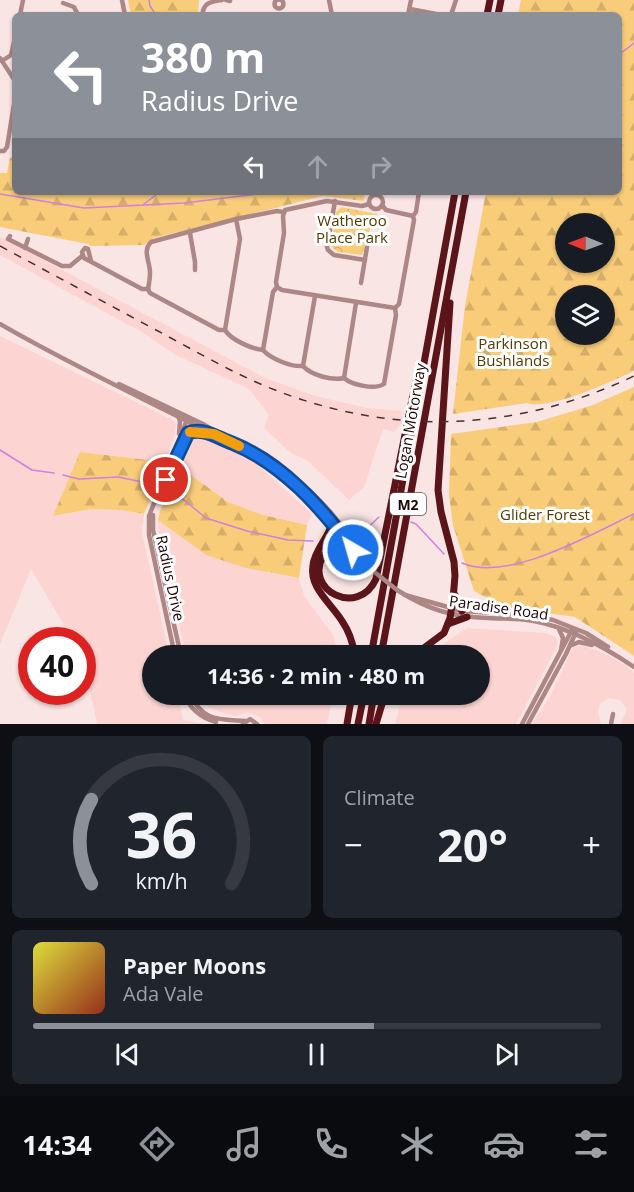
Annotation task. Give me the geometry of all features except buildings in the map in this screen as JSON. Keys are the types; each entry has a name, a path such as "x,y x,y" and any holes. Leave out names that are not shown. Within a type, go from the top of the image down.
{"highway":[{"name":"Logan Motorway","path":"373,645 454,195"},
{"name":"Logan Motorway","path":"383,645 465,195"},
{"path":"448,624 454,592 454,562 441,512 438,490 449,286"},
{"path":"344,533 324,555 320,565 320,577 324,586 333,595 355,598 367,592 374,583 379,568 427,325 431,306 436,296"},
{"path":"332,523 313,563 314,580 318,589 345,624 352,645"},
{"path":"323,543 325,545 344,533"},
{"path":"335,544 353,550"},
{"path":"428,645 438,638 448,624 464,614 454,592"},
{"path":"347,724 350,705"},
{"path":"358,724 362,705"},
{"path":"369,724 372,705"},
{"path":"376,724 382,705"}],"street":[{"path":"203,12 207,2 226,0"},
{"path":"409,12 411,0"},
{"path":"274,1 285,1 281,8 276,8 274,1"},
{"path":"63,3 74,7 76,12"},
{"path":"281,8 283,12"},
{"path":"410,9 426,12"},
{"path":"12,51 11,55 1,60 12,76"},
{"path":"0,151 4,151 7,147 12,116"},
{"path":"369,204 373,195"},
{"path":"381,195 382,205 386,210 413,216"},
{"path":"395,308 399,304 418,195"},
{"path":"225,330 219,330 150,293 148,289 150,271 146,251 148,244 236,219 277,211 283,212 290,207 327,201 362,206 369,204"},
{"path":"335,201 328,250 334,255 365,260"},
{"path":"369,204 375,209 382,205"},
{"path":"263,350 273,292 277,286 284,233 283,212"},
{"path":"236,219 240,239 225,330 228,335 257,350 263,350 274,358 298,367 303,366"},
{"path":"190,233 195,270"},
{"path":"10,236 8,239 62,266 70,266 82,256 83,249 87,248 91,261"},
{"path":"26,248 28,239"},
{"path":"361,283 367,247"},
{"path":"82,256 142,289 148,289"},
{"path":"277,286 282,290 395,308"},
{"path":"303,366 315,296"},
{"path":"344,378 356,303"},
{"path":"303,366 321,375 344,378 377,388 384,384 396,315 395,308"},
{"name":"Paradise Road","path":"0,324 178,416 190,420 293,476 317,499 365,563"},
{"name":"Paradise Road","path":"97,375 135,390 237,445"},
{"path":"178,416 180,421 178,440"},
{"name":"Radius Drive","path":"159,493 188,433 190,420"},
{"name":"Radius Drive","path":"173,645 148,529 149,516 178,440 190,420"},
{"path":"188,433 195,431 214,434"},
{"name":"Paradise Road","path":"263,458 299,488 344,533 353,550 372,570 405,595 464,614 527,620 574,631 634,667"},
{"name":"Radius Drive","path":"154,506 152,524 179,645"},
{"path":"161,568 166,599 164,603"},
{"path":"171,610 168,613 173,645"},
{"name":"Paradise Road","path":"464,614 537,616 602,643 634,667"},
{"name":"Paradise Road","path":"549,674 562,645 562,634 557,627"},
{"path":"528,724 569,649 574,631"},
{"path":"522,724 574,631"},
{"path":"569,649 575,643 585,643 612,652"},
{"path":"190,705 203,717 227,724"},
{"path":"192,705 199,708"},
{"path":"196,705 205,714 217,719 244,723 252,719 257,724"},
{"path":"611,724 613,714"}],"shaded area":[{"path":"0,237 265,378 315,396 367,408 401,411 402,423 394,432 383,429 364,487 349,500 308,461 291,453 264,428 269,415 249,389 174,354 140,331 0,255"},
{"path":"0,336 171,419 176,424 175,434 165,462 80,452 54,516 91,509 144,514 142,532 167,645 142,645 142,705 180,705 183,720 204,724 97,724 93,705 96,705 96,627 65,627 31,569 0,644"},
{"path":"205,437 252,460 312,514 307,525 263,515 228,502 180,467 191,438"},
{"path":"158,520 206,555 273,574 299,578 304,596 333,635 336,645 184,645"},
{"path":"467,628 545,633 556,637 558,643 516,724 395,724 400,705 490,705 490,645 442,645"},
{"path":"581,645 603,653 625,665 634,673 634,724 621,724 627,709 620,700 609,698 600,703 598,712 601,724 532,724 548,700 573,648"},
{"path":"206,705 331,705 327,724 264,724 260,717 248,712 236,716"}],"green space":[{"path":"128,0 199,0 198,12 130,12"},
{"name":"Parkinson Bushlands","path":"521,0 634,0 634,371 581,394 550,403 527,403 453,414 465,306 485,195 622,195 622,12 519,12"},
{"path":"12,157 12,195 365,195 364,201 323,196 154,238 144,245 90,246 0,227 0,173 7,173"},
{"name":"Watheroo Place Park","path":"341,207 377,214 374,229 370,229 362,255 338,252 331,246 336,212"},
{"name":"Glider Forest","path":"634,387 634,656 575,617 504,607 474,591 453,525 449,495 451,434 537,422 593,405"},
{"path":"80,452 165,462 144,514 91,509 53,516"},
{"path":"180,467 228,502 263,515 307,525 299,578 246,568 206,555 158,520"}],"waterway":[{"path":"149,0 154,12"},
{"path":"622,52 634,43"},
{"path":"0,194 84,208 184,203 249,195"},
{"path":"144,204 156,195"},
{"path":"0,450 32,470 54,473"},
{"path":"63,475 79,479 118,477 152,484"},
{"path":"168,492 184,500 206,518 247,531 288,540 313,541"},
{"path":"462,563 481,567 502,567 525,562 573,544 634,514"},
{"path":"362,533 379,517"},
{"path":"411,522 416,524 444,554"}],"railway":[{"path":"0,246 251,380 311,403 358,414 404,420 451,422 497,418 543,409 589,395 634,376"}],"slow traffic":[{"path":"190,432 214,434 239,446"}],"route":[{"path":"166,480 188,433 195,431 214,434 263,458 284,475 320,509 353,550"}]}
